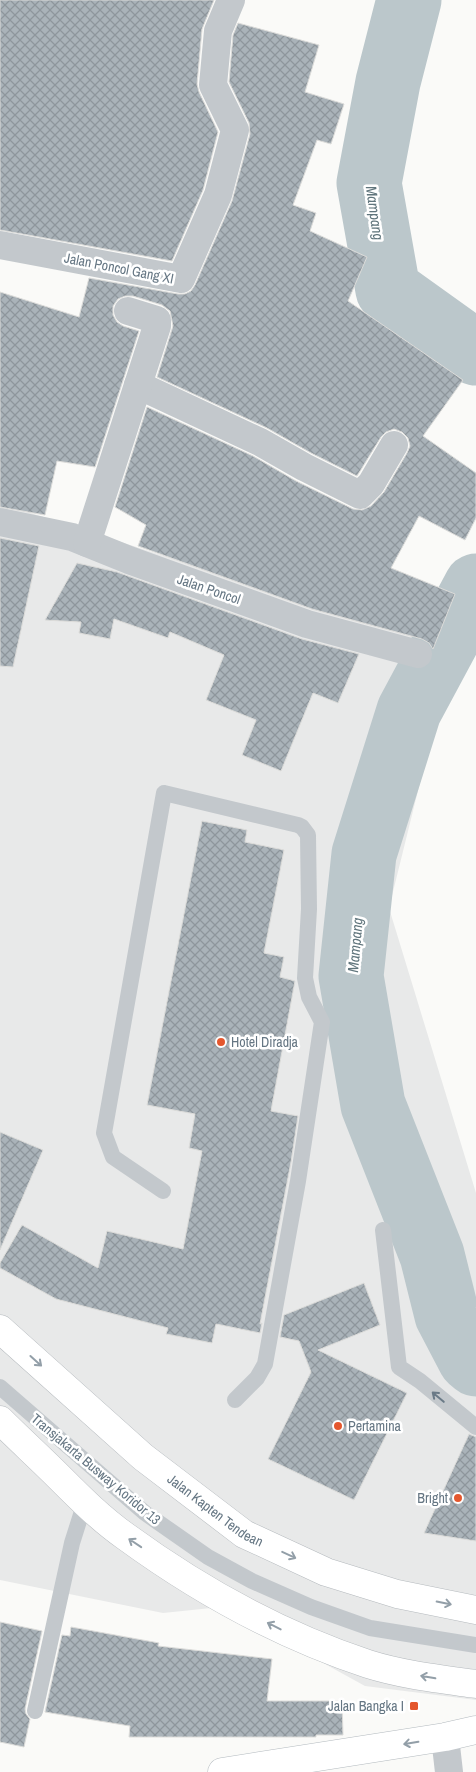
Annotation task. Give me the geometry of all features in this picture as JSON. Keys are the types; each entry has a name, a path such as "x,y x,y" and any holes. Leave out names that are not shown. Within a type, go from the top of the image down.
{"main road":[{"name":"Jalan Kapten Tendean","path":"0,1329 143,1457 244,1534 326,1572 397,1594 476,1610"},
{"path":"2,1427 124,1535 200,1587 292,1635 369,1664 426,1677 476,1684"},
{"path":"237,1771 445,1737 476,1730"}],"street":[{"name":"Jalan Poncol Gang XI","path":"0,245 181,279 218,195 235,130 212,86 218,31 230,0"},
{"path":"86,543 157,326 157,320 128,311"},
{"path":"138,385 260,442 360,495 371,484 394,445"},
{"name":"Jalan Poncol","path":"0,522 72,537 138,564 308,624 418,654"},
{"path":"445,1737 449,1772"}],"lane":[{"path":"163,1191 113,1156 104,1133 164,793 298,825 308,835 308,910 305,978 309,997 322,1022 320,1045 298,1181 264,1364 257,1378 234,1400"},
{"path":"383,1230 399,1367 420,1381 476,1427"},
{"name":"Transjakarta Busway Koridor 13","path":"0,1387 145,1513 208,1558 252,1581 311,1607 370,1628 476,1645"},
{"path":"35,1711 70,1551 85,1502"}],"shaded area":[{"path":"0,503 453,649 389,908 476,1193 476,1700 365,1686 221,1607 163,1613 0,1580"}],"building":[{"path":"0,0 214,0 202,29 197,84 218,132 203,190 172,261 0,230"},
{"path":"238,23 319,45 305,92 344,104 331,144 317,140 293,205 316,213 310,231 367,257 348,301 463,380 423,436 476,473 476,518 465,540 419,516 391,568 455,594 433,649 429,643 422,639 312,609 138,546 146,525 115,507 147,407 253,456 296,481 353,509 362,510 371,506 384,492 410,446 408,438 402,432 394,429 386,432 357,476 267,428 157,377 173,326 170,311 162,305 133,296 125,296 118,299 113,306 113,315 117,322 139,331 95,467 57,461 45,515 0,507 0,292 79,317 89,278 178,294 185,294 191,291 232,201 250,134 249,123 229,82 233,35"},
{"path":"0,538 39,546 13,667 0,666"},
{"path":"77,563 117,572 302,639 359,654 338,703 313,693 281,771 242,755 256,720 206,700 224,655 170,632 168,638 114,619 110,639 79,633 81,622 45,620"},
{"name":"Hotel Diradja","path":"202,821 247,830 245,842 284,850 264,953 284,957 280,977 295,981 271,1111 298,1116 260,1324 262,1323 260,1333 216,1324 212,1343 166,1334 168,1328 56,1299 0,1268 0,1263 22,1225 98,1268 107,1231 183,1249 202,1151 189,1148 195,1114 147,1105"},
{"path":"0,1132 43,1150 0,1250"},
{"name":"Pertamina","path":"364,1283 380,1325 318,1350 407,1393 354,1500 268,1459 311,1372 299,1341 280,1337 284,1315"},
{"name":"Bright","path":"469,1434 476,1437 476,1541 424,1533"},
{"path":"0,1622 42,1631 25,1709 30,1719 24,1747 0,1742"},
{"path":"71,1627 159,1643 158,1646 272,1659 267,1701 342,1701 343,1735 316,1735 316,1737 129,1737 130,1726 45,1712 62,1635 70,1636"}],"waterway":[{"name":"Mampang","path":"409,0 388,82 369,183 388,290 476,353"},
{"name":"Mampang","path":"476,586 409,711 364,854 351,976 373,1105 432,1255 447,1315 470,1359 476,1364"}],"place":[{"name":"Hotel Diradja","path":"221,1042"},
{"name":"Pertamina","path":"338,1426"},
{"name":"Bright","path":"458,1498"},
{"name":"Jalan Bangka I","path":"414,1706"}]}
